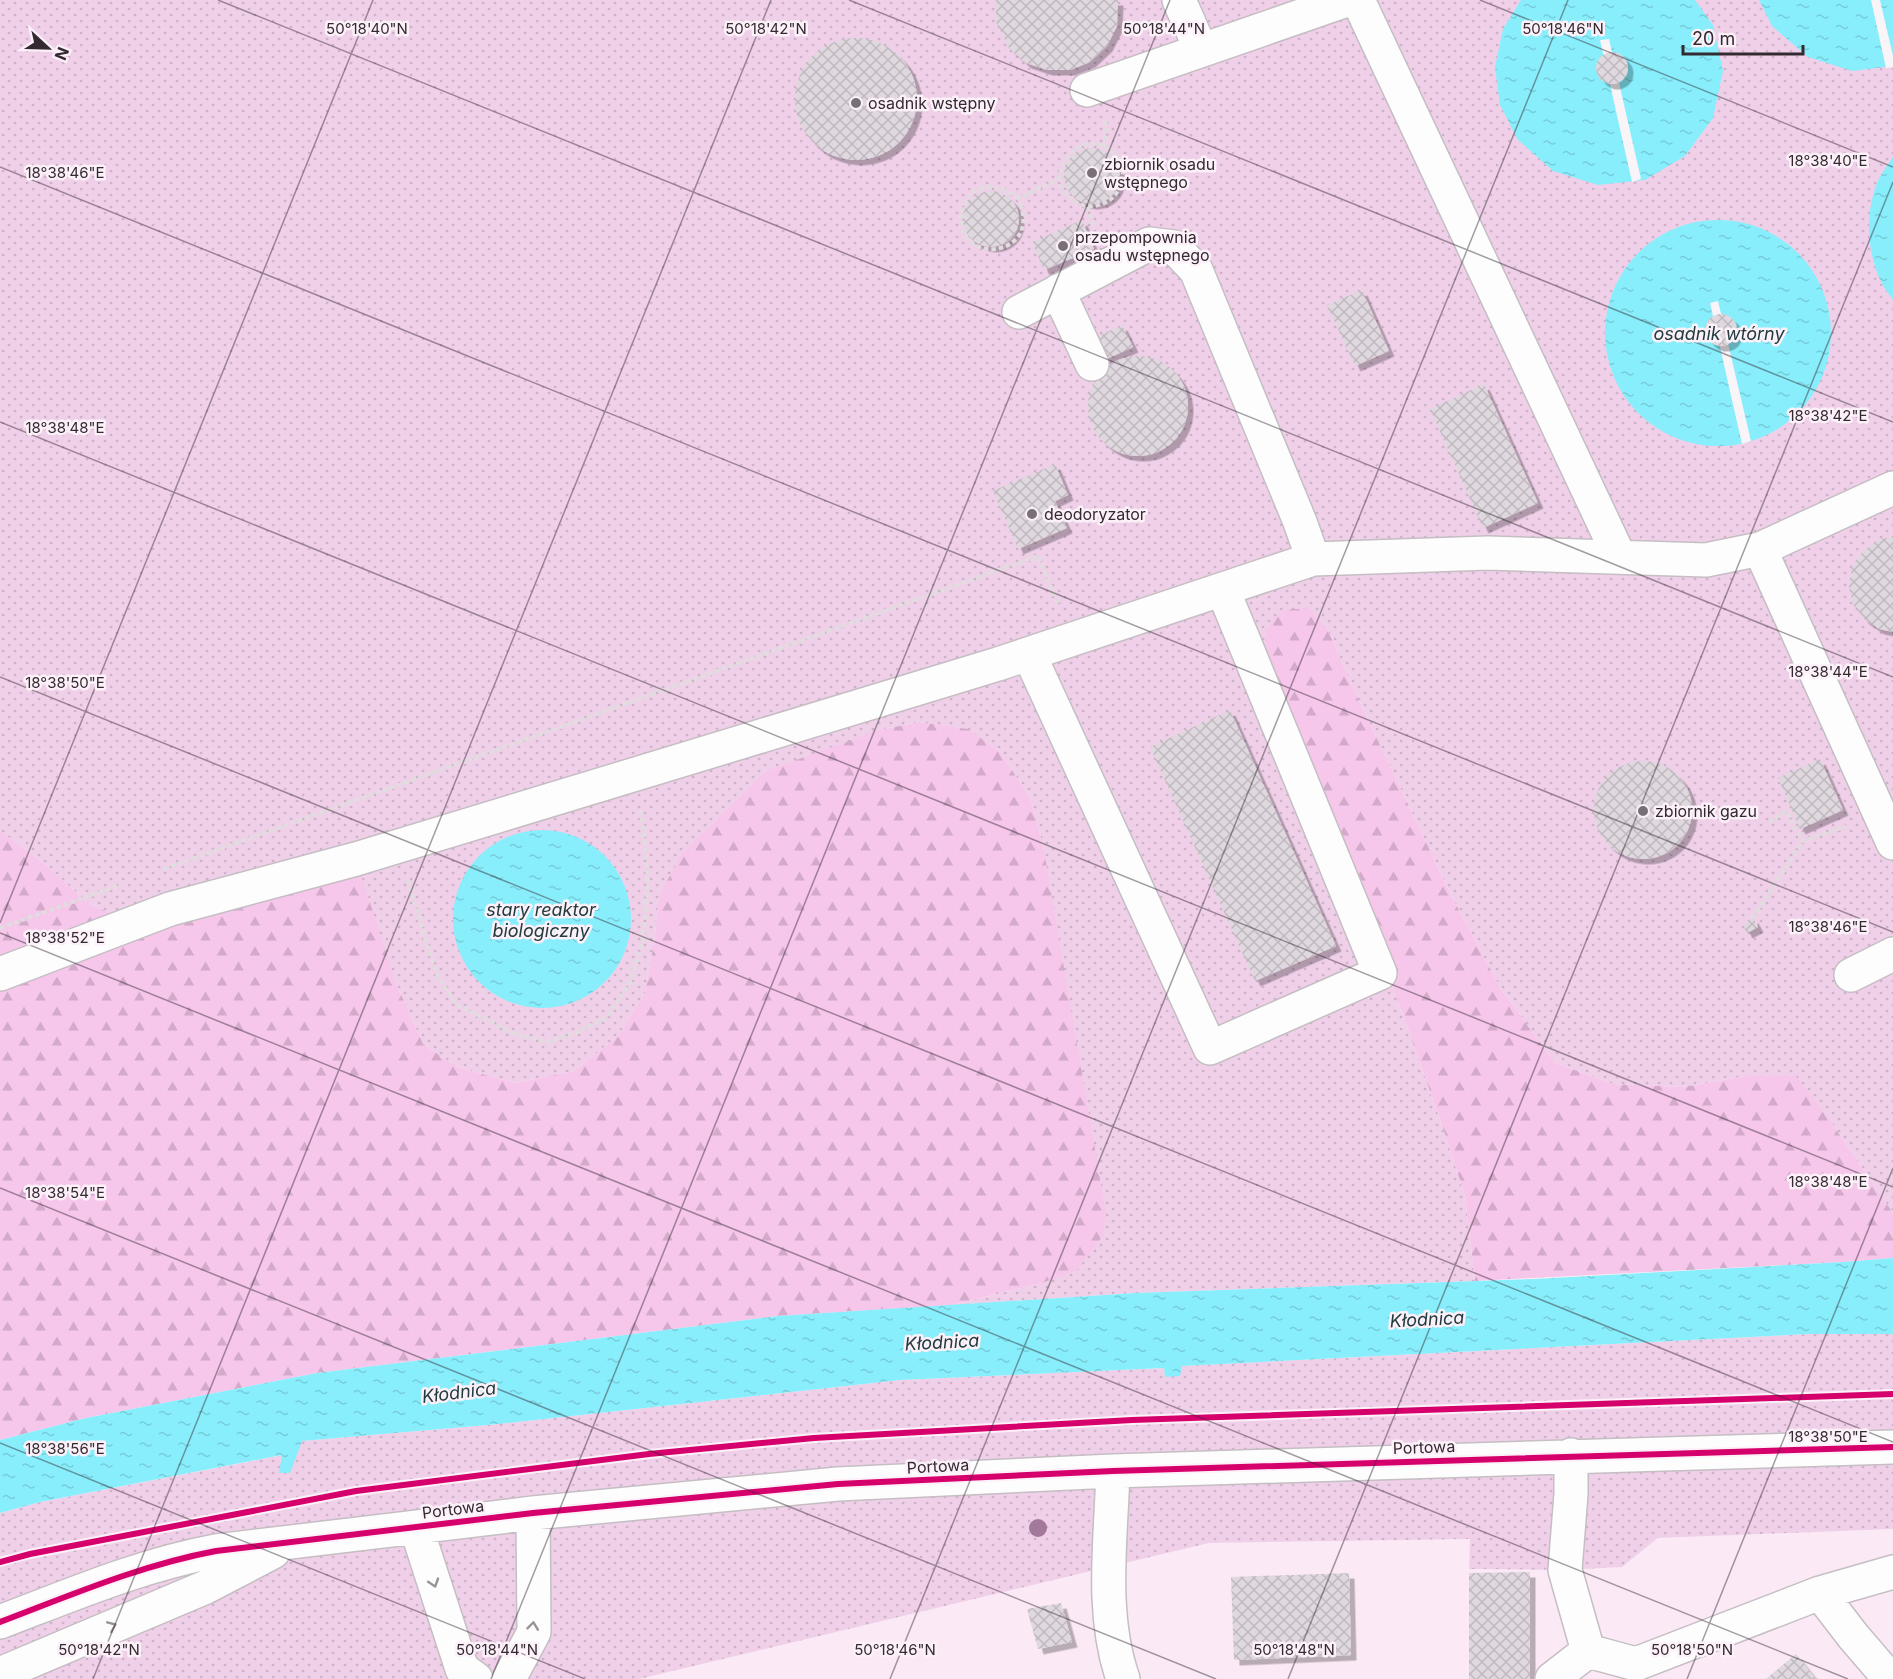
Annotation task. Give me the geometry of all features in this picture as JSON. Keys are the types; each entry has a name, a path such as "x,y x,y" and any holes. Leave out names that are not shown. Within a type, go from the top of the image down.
{"street":[{"path":"1179,0 1200,50"},
{"path":"1087,90 1347,0"},
{"path":"1358,0 1619,556"},
{"path":"1019,312 1149,244 1174,247 1196,270 1300,522 1312,559"},
{"path":"1058,291 1092,364"},
{"path":"0,974 170,909 399,846 1029,654 1312,559 1488,553 1706,560 1760,549 1893,488"},
{"path":"1760,549 1893,843"},
{"path":"1029,654 1209,1048 1380,973 1223,590"},
{"path":"1851,975 1893,954"},
{"name":"Portowa","path":"0,1622 134,1571 179,1558 216,1551 533,1513 838,1484 1113,1471 1571,1455 1893,1447"},
{"path":"1571,1455 1571,1494 1565,1570 1588,1651"},
{"path":"1113,1471 1109,1616 1123,1679"},
{"path":"509,1679 534,1632 533,1513"},
{"path":"416,1527 462,1669 476,1679"},
{"name":"Portowa","path":"0,1674 206,1587 288,1544"},
{"path":"1588,1651 1643,1671 1820,1593 1893,1572"},
{"path":"1820,1593 1890,1679"},
{"path":"1552,1679 1588,1651"}],"path":[{"path":"1089,143 1116,154 1123,166 1122,181 1118,191 1109,201 1087,207 1070,198 1059,180 1066,158 1073,149 1089,143"},
{"path":"1019,198 1059,180"},
{"path":"987,187 1000,188 1019,198 1024,212 1023,225 1015,240 1007,246 991,250 975,246 966,239 962,233 960,218 971,195 987,187"},
{"path":"1087,207 1098,235"},
{"path":"158,871 1038,556 1073,640"},
{"path":"399,846 438,977 456,1004 498,1026 547,1042 575,1033 606,1018 630,983 643,940 648,881 643,826 632,775"},
{"path":"1753,918 1803,841 1836,831 1879,810"},
{"path":"1768,822 1786,811 1803,841"},
{"path":"0,928 124,884"}],"shaded area":[{"path":"0,0 1893,0 1893,1213 1831,1122 1746,1076 1683,1087 1613,1084 1555,1063 1501,989 1451,895 1353,688 1330,634 1337,829 1465,1196 1475,1281 1135,1293 952,1305 1042,1283 1044,851 1031,799 1000,752 967,729 919,722 879,730 659,896 645,993 618,1036 574,1071 515,1083 457,1067 423,1044 396,983 118,916 89,904 44,863 0,831"},
{"path":"1808,1334 1893,1334 1893,1529 1658,1538 1622,1567 1565,1570 1469,1569 1470,1539 1209,1543 639,1679 0,1679 0,1513 40,1502 283,1455 301,1441 499,1424 900,1380 1164,1368 1165,1376 1180,1376 1181,1366"},
{"path":"1893,1529 1893,1679 639,1679 1209,1543 1470,1539 1469,1569 1621,1567 1658,1538"}],"green space":[{"path":"1309,608 1330,634 1353,688 1451,895 1501,989 1555,1063 1613,1084 1683,1087 1746,1076 1796,1076 1831,1122 1893,1213 1893,1258 1475,1281 1465,1196 1443,1128 1337,829 1267,663 1266,630 1283,610"},
{"path":"919,722 968,729 1000,752 1031,799 1044,851 1106,1214 1102,1237 1077,1270 1042,1283 952,1305 778,1316 317,1373 86,1418 0,1440 0,831 44,863 89,904 118,916 356,859 396,983 423,1044 457,1067 515,1083 574,1071 618,1036 645,993 659,896 681,855 766,771 879,730"}],"water":[{"path":"1521,0 1695,0 1713,25 1723,71 1713,118 1685,156 1645,180 1598,185 1553,171 1518,140 1500,105 1495,67 1503,29"},
{"path":"1759,0 1893,0 1893,66 1852,71 1808,57 1772,26"},
{"path":"1893,157 1893,299 1878,275 1870,245 1869,230 1876,186"},
{"name":"osadnik wtórny","path":"1718,220 1751,225 1761,229 1781,239 1798,253 1812,270 1822,290 1826,300 1831,333 1826,366 1822,376 1812,396 1798,413 1781,427 1761,437 1751,441 1718,446 1685,441 1675,437 1655,427 1638,413 1624,396 1614,376 1610,366 1605,333 1610,300 1614,290 1624,270 1638,253 1655,239 1675,229 1685,225"},
{"name":"stary reaktor biologiczny","path":"542,830 559,831 576,836 605,856 625,885 630,902 630,936 625,953 605,982 576,1002 559,1007 542,1008 525,1007 508,1002 479,982 459,953 454,936 453,919 454,902 459,885 479,856 508,836 525,831"},
{"name":"Kłodnica","path":"1893,1258 1893,1334 1808,1334 1182,1366 1180,1376 1165,1377 1164,1368 900,1380 499,1424 302,1441 290,1473 279,1473 282,1455 40,1502 0,1513 0,1440 86,1418 317,1373 778,1316 1135,1293 1534,1279"}],"pier":[{"path":"1871,0 1880,0 1893,56 1893,67 1886,68"},
{"path":"1609,39 1641,179 1632,182 1600,40"},
{"path":"1718,301 1751,441 1742,444 1710,303"}],"building":[{"name":"osadnik wstępny","path":"996,0 1118,0 1117,26 1107,46 1090,62 1070,70 1047,70 1026,63 1009,48 996,22"},
{"name":"osadnik wstępny","path":"856,38 879,42 899,56 913,76 917,99 913,122 899,142 879,156 856,160 833,156 813,142 799,122 795,99 799,76 813,56 833,42"},
{"path":"1612,52 1623,57 1628,68 1623,79 1612,84 1601,79 1596,68 1601,57"},
{"name":"zbiornik osadu wstępnego","path":"1092,148 1107,153 1115,161 1120,176 1115,191 1107,199 1092,204 1077,199 1069,191 1064,176 1069,161 1077,153"},
{"path":"991,191 1006,196 1014,204 1019,219 1014,234 1006,242 991,247 976,242 968,234 963,219 968,204 976,196"},
{"name":"przepompownia osadu wstępnego","path":"1082,220 1094,249 1044,270 1032,242"},
{"path":"1362,290 1389,351 1355,366 1327,305"},
{"path":"1721,314 1732,319 1737,330 1732,341 1721,346 1710,341 1705,330 1710,319"},
{"path":"1122,325 1133,347 1098,363 1088,341"},
{"path":"1138,356 1166,364 1180,378 1188,406 1180,434 1166,448 1138,456 1110,448 1096,434 1088,406 1096,378 1110,364"},
{"path":"1484,384 1538,503 1483,528 1430,409"},
{"name":"deodoryzator","path":"1055,464 1068,495 1055,501 1067,528 1018,549 993,491"},
{"path":"1893,537 1893,632 1879,629 1864,619 1853,604 1849,586 1852,568 1863,551 1880,539"},
{"path":"1230,710 1336,946 1255,981 1150,747"},
{"path":"1820,759 1843,810 1800,829 1778,778"},
{"name":"zbiornik gazu","path":"1643,761 1662,765 1678,775 1688,791 1692,810 1688,829 1678,845 1662,855 1643,859 1624,855 1608,845 1598,829 1594,810 1598,791 1608,775 1624,765"},
{"path":"1753,918 1758,927 1747,933 1743,925"},
{"path":"1530,1572 1530,1679 1469,1679 1469,1573"},
{"path":"1349,1573 1351,1655 1234,1660 1231,1577"},
{"path":"1061,1603 1072,1642 1038,1649 1027,1609"},
{"path":"1796,1654 1816,1679 1766,1679"}],"cycle path":[{"path":"0,1562 30,1554 356,1491 649,1454 814,1438 1132,1420 1893,1394"},
{"path":"0,1622 133,1572 216,1551 533,1513 838,1484 1113,1471 1893,1447"}],"place":[{"name":"osadnik wstępny","path":"856,103"},
{"name":"zbiornik osadu wstępnego","path":"1092,173"},
{"name":"przepompownia osadu wstępnego","path":"1063,246"},
{"name":"deodoryzator","path":"1032,514"},
{"name":"zbiornik gazu","path":"1643,811"}]}
